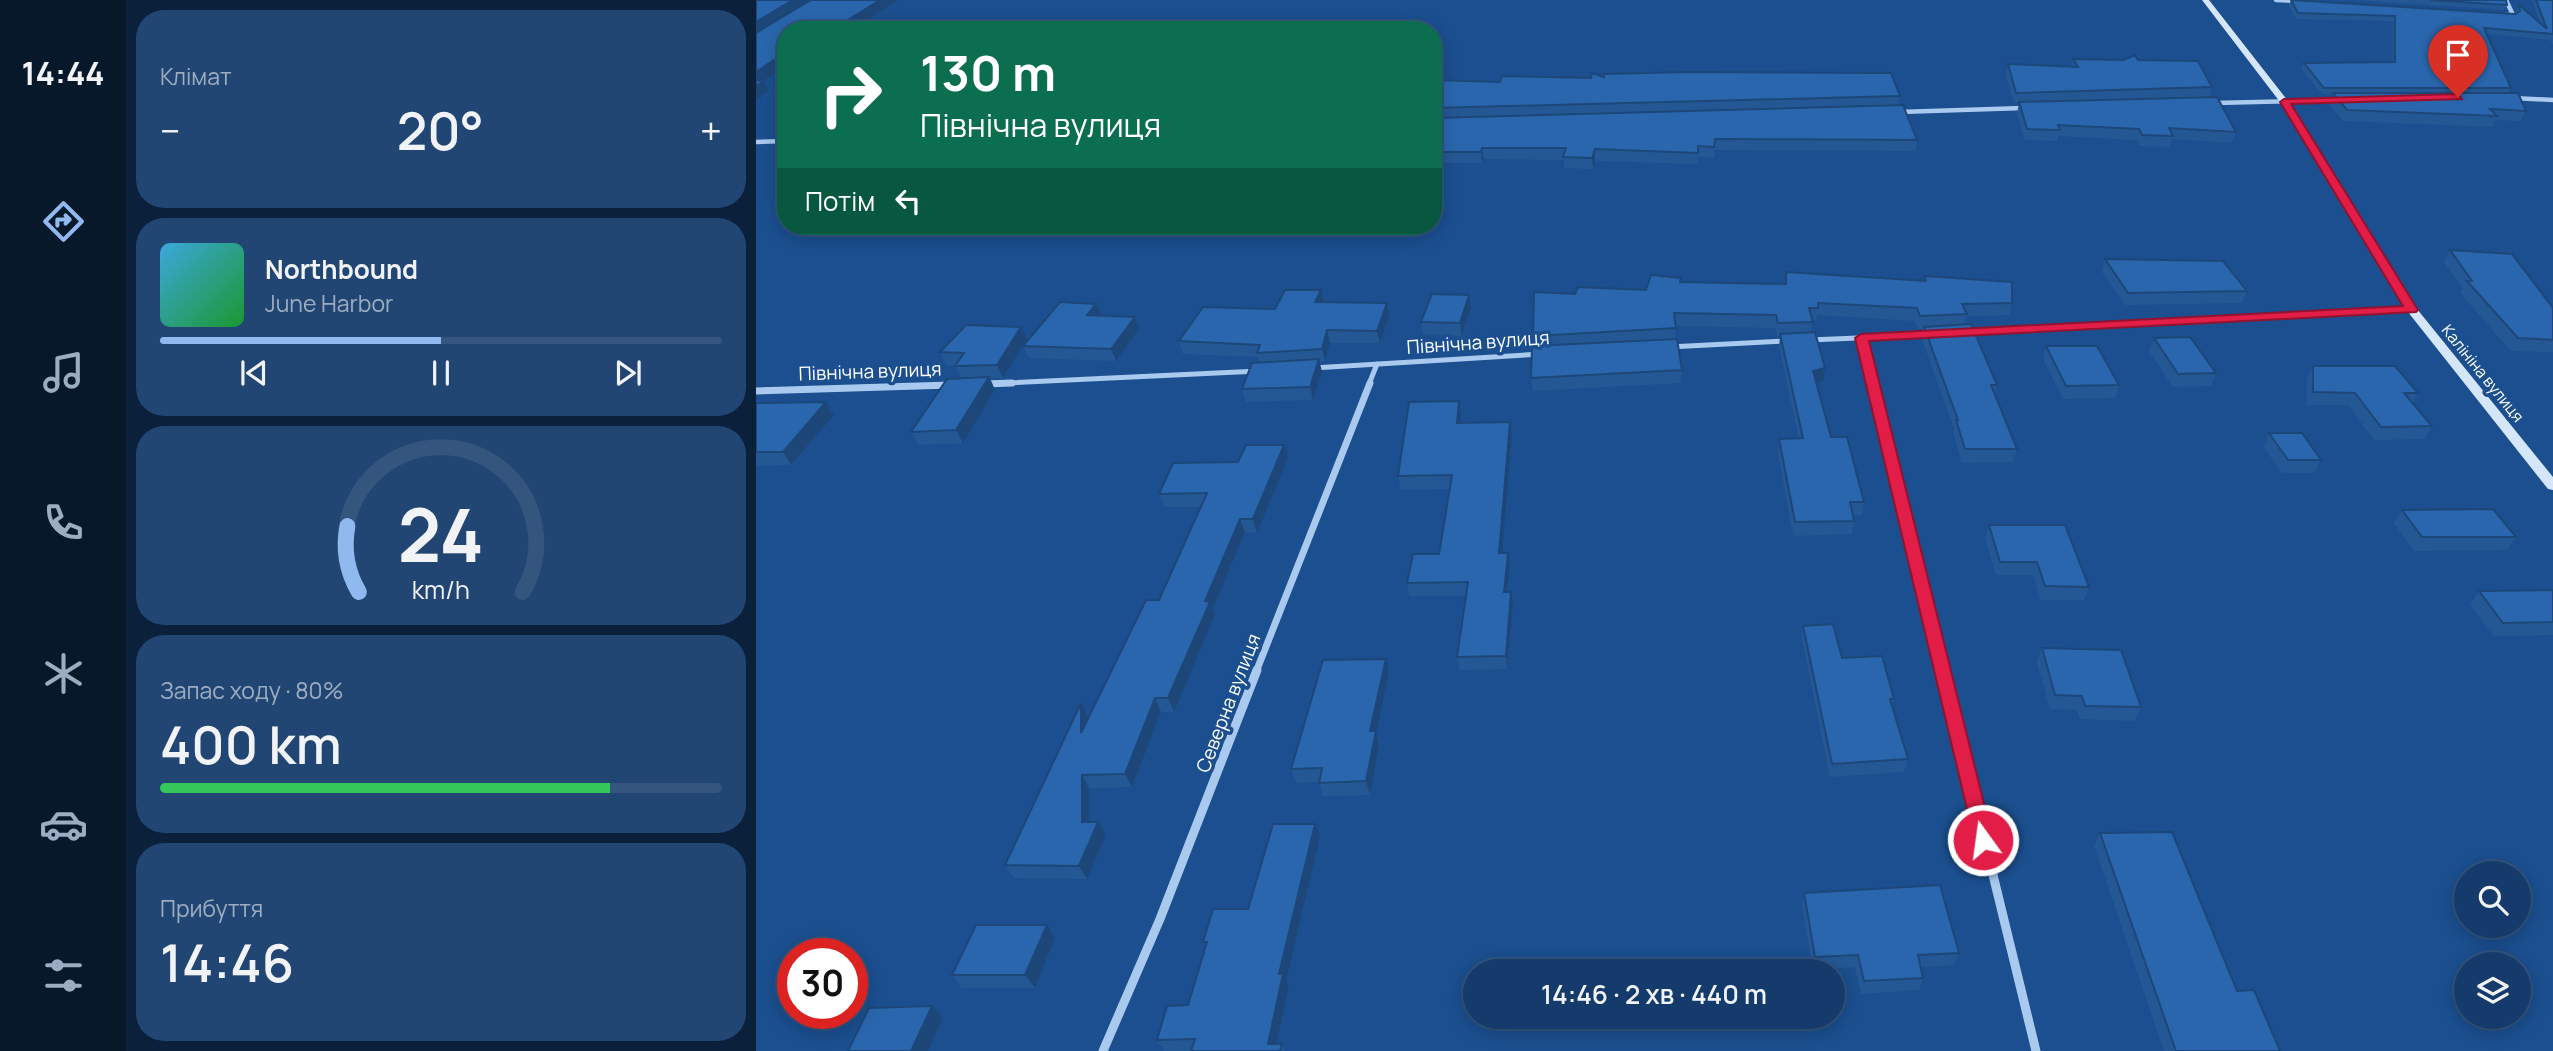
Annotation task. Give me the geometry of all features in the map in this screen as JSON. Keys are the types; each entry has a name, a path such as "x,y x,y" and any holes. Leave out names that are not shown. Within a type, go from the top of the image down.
{"street":[{"name":"Калініна вулиця","path":"2205,0 2284,102 2412,310 2553,486"},
{"path":"2276,0 2304,2"},
{"path":"2499,14 2513,15 2506,0"},
{"path":"2499,98 2553,100"},
{"path":"2201,104 2351,99"},
{"path":"1894,112 2033,108"},
{"path":"756,142 777,141"},
{"path":"1956,333 2412,310"},
{"path":"1806,340 1943,334"},
{"path":"1861,338 2036,1051"},
{"path":"1654,347 1792,341"},
{"name":"Північна вулиця","path":"1309,368 1557,353"},
{"name":"Северна вулиця","path":"1103,1051 1160,919 1377,364"},
{"name":"Північна вулиця","path":"969,384 1268,370"},
{"name":"Північна вулиця","path":"756,391 955,385"}],"building":[{"path":"756,0 793,0 756,22"},
{"path":"811,0 880,0 846,21 777,21 777,58 756,72 756,33"},
{"path":"2291,0 2515,14 2520,11 2519,5 2547,29 2536,0 2553,0 2553,34 2484,28 2511,88 2324,88 2304,63 2395,62 2395,16 2298,13"},
{"path":"2430,0 2506,0 2507,5"},
{"path":"2135,55 2138,60 2198,61 2212,87 2016,93 2008,64 2078,67 2073,59 2124,60"},
{"path":"1592,73 1604,77 1604,74 1891,73 1900,96 1442,108 1442,80 1500,82 1502,76 1591,78"},
{"path":"2333,93 2518,93 2526,111 2490,109 2497,116 2347,110"},
{"path":"2217,97 2236,132 2169,128 2173,136 2142,135 2139,129 2058,125 2060,130 2027,129 2019,102"},
{"path":"1903,105 1917,140 1715,139 1714,147 1698,146 1698,153 1595,149 1592,158 1563,157 1566,148 1482,148 1481,152 1442,152 1442,118"},
{"path":"2450,250 2512,254 2553,308 2553,340 2518,338 2467,281 2472,281"},
{"path":"2105,259 2223,261 2247,291 2128,293"},
{"path":"1786,272 1926,281 1925,276 2012,282 2012,303 1962,304 1967,314 1920,316 1917,308 1818,303 1818,308 1809,308 1813,322 1778,323 1776,315 1674,313 1676,328 1533,336 1534,292 1575,294 1578,287 1646,290 1651,275 1681,278 1680,282 1786,284"},
{"path":"1285,290 1321,290 1315,302 1387,303 1377,331 1327,330 1322,349 1257,353 1260,345 1179,341 1203,307 1275,309"},
{"path":"1432,294 1469,295 1460,323 1421,322"},
{"path":"1060,302 1096,304 1087,315 1135,317 1111,349 1023,346"},
{"path":"1971,324 1997,385 1991,385 2017,449 1965,449 1958,420 1924,327"},
{"path":"966,325 1021,327 997,365 955,366 964,353 940,352"},
{"path":"1815,332 1825,368 1813,371 1831,437 1847,437 1864,502 1850,502 1854,521 1795,522 1779,439 1803,438 1780,334"},
{"path":"2190,337 2216,373 2178,374 2154,338"},
{"path":"1677,339 1682,370 1531,378 1532,346"},
{"path":"2046,346 2097,346 2119,385 2066,386"},
{"path":"1319,359 1310,387 1242,389 1252,363"},
{"path":"2313,366 2395,366 2418,393 2404,393 2432,426 2381,427 2355,393 2313,392"},
{"path":"989,377 956,430 911,432 947,379"},
{"path":"1459,401 1457,423 1510,422 1499,553 1508,553 1504,592 1511,592 1506,656 1457,657 1468,582 1407,583 1413,554 1439,554 1452,475 1398,476 1409,402"},
{"path":"826,402 783,452 756,452 756,403"},
{"path":"2269,433 2302,433 2321,460 2288,460"},
{"path":"1246,445 1284,445 1253,519 1240,519 1205,601 1210,602 1168,698 1155,698 1125,774 1082,775 1082,822 1098,822 1079,866 1005,865 1081,703 1081,733 1146,600 1159,600 1207,493 1159,494 1173,463 1238,462"},
{"path":"2493,509 2516,537 2422,537 2402,510"},
{"path":"1989,525 2065,525 2089,587 2045,586 2037,562 2000,562"},
{"path":"2553,590 2553,622 2503,623 2479,591"},
{"path":"1833,624 1842,658 1882,656 1894,699 1890,699 1908,759 1832,764 1803,626"},
{"path":"2042,648 2121,650 2141,707 2085,706 2082,696 2055,695"},
{"path":"1386,659 1370,731 1376,731 1366,781 1319,783 1322,768 1291,769 1323,660"},
{"path":"1273,824 1315,824 1279,974 1283,974 1268,1044 1282,1044 1280,1051 1191,1051 1195,1039 1157,1040 1167,1006 1188,1005 1207,942 1203,942 1213,909 1248,909"},
{"path":"2172,832 2237,991 2254,990 2280,1051 2176,1051 2100,833"},
{"path":"1940,885 1959,953 1918,955 1923,978 1864,981 1858,955 1815,957 1804,893"},
{"path":"976,925 1047,925 1025,975 952,975"},
{"path":"932,1006 911,1051 848,1051 859,1029 868,1029 869,1008"}],"route":[{"path":"1983,840 1861,338 2412,310 2284,102 2458,97"}]}
